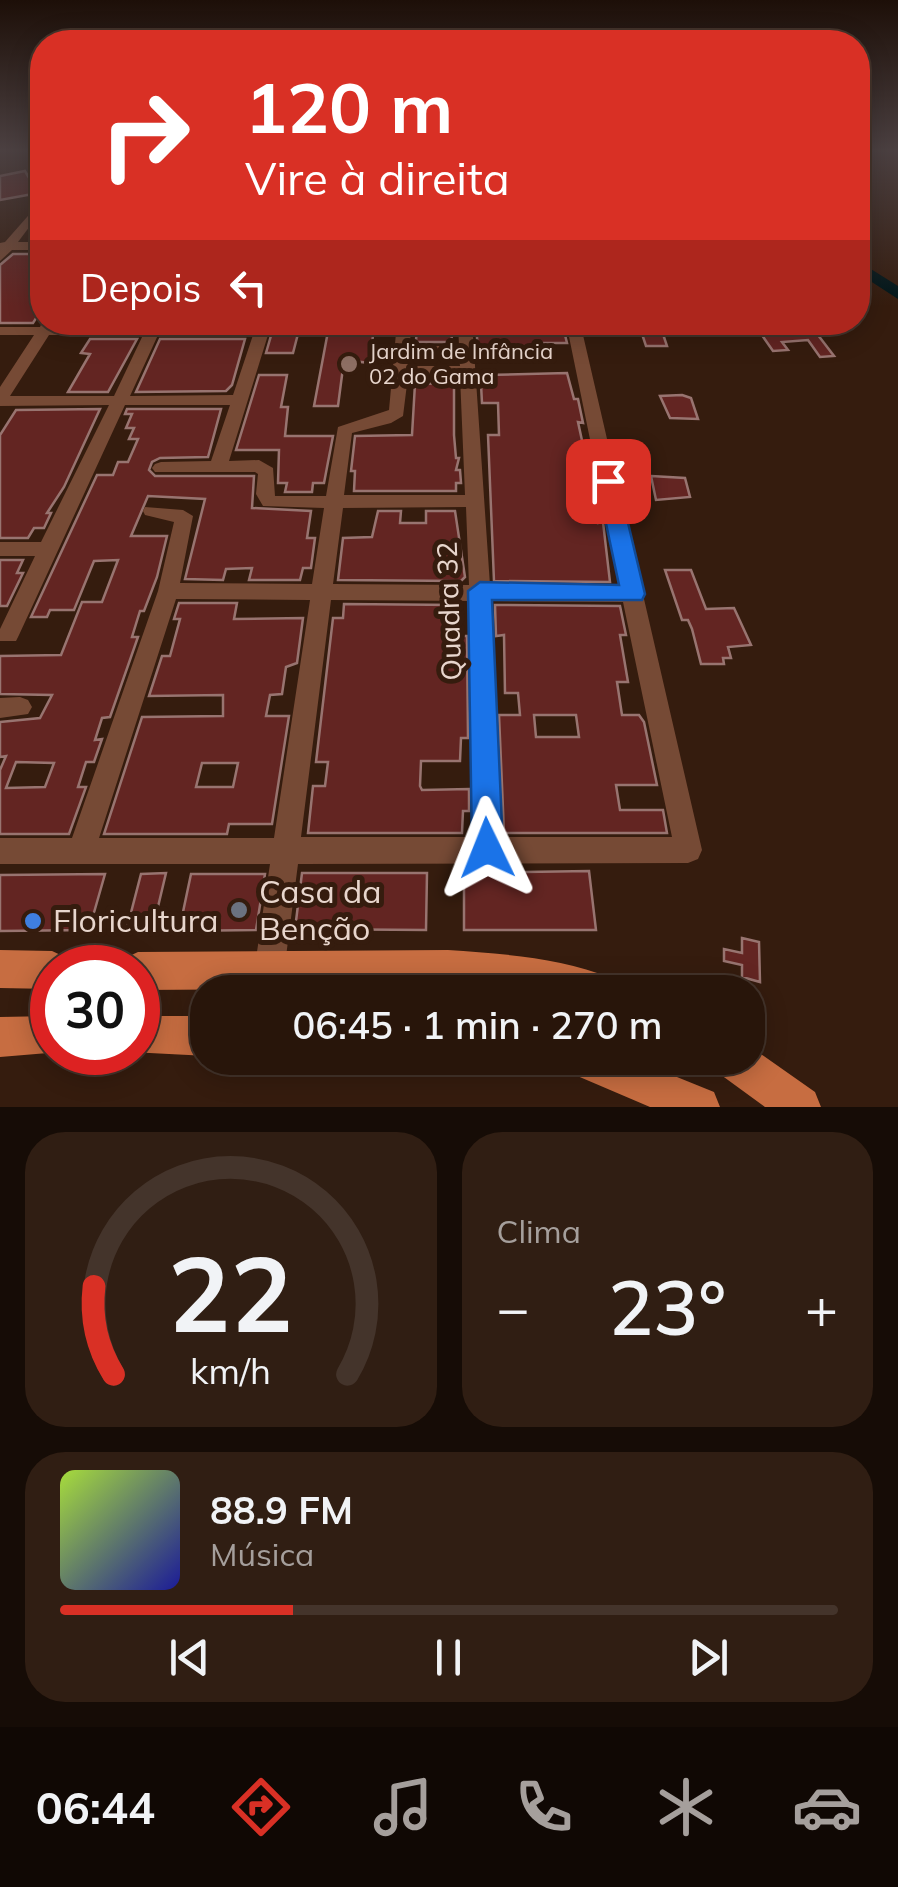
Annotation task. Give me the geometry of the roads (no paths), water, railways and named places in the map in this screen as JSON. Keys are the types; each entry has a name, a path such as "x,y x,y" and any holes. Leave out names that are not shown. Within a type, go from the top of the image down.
{"main road":[{"path":"0,969 30,970"},
{"path":"160,970 448,969 522,975"},
{"path":"0,1036 30,1036"},
{"path":"160,1036 190,1036"},
{"path":"624,1075 700,1107"},
{"path":"755,1075 800,1107"}],"street":[{"path":"3,250 30,217"},
{"path":"3,250 30,247"},
{"path":"0,331 30,328"},
{"path":"0,400 41,335"},
{"path":"8,635 152,335"},
{"path":"218,466 261,335"},
{"path":"269,972 337,505 344,432 352,426 386,422 398,412 404,335"},
{"name":"Quadra 32","path":"465,335 480,591 487,848"},
{"path":"0,851 688,850 575,335"},
{"path":"403,361 466,361"},
{"path":"0,400 240,400"},
{"path":"161,468 264,468 265,494 270,502 337,505 474,501"},
{"path":"82,849 168,591 184,522 183,516 175,513 152,511"},
{"path":"0,549 48,549"},
{"path":"168,591 633,594"}],"waterway":[{"path":"870,274 898,294"}],"place":[{"name":"Jardim de Infância 02 do Gama","path":"349,364"},
{"name":"Casa da Benção","path":"239,910"},
{"name":"Floricultura","path":"33,921"}]}
